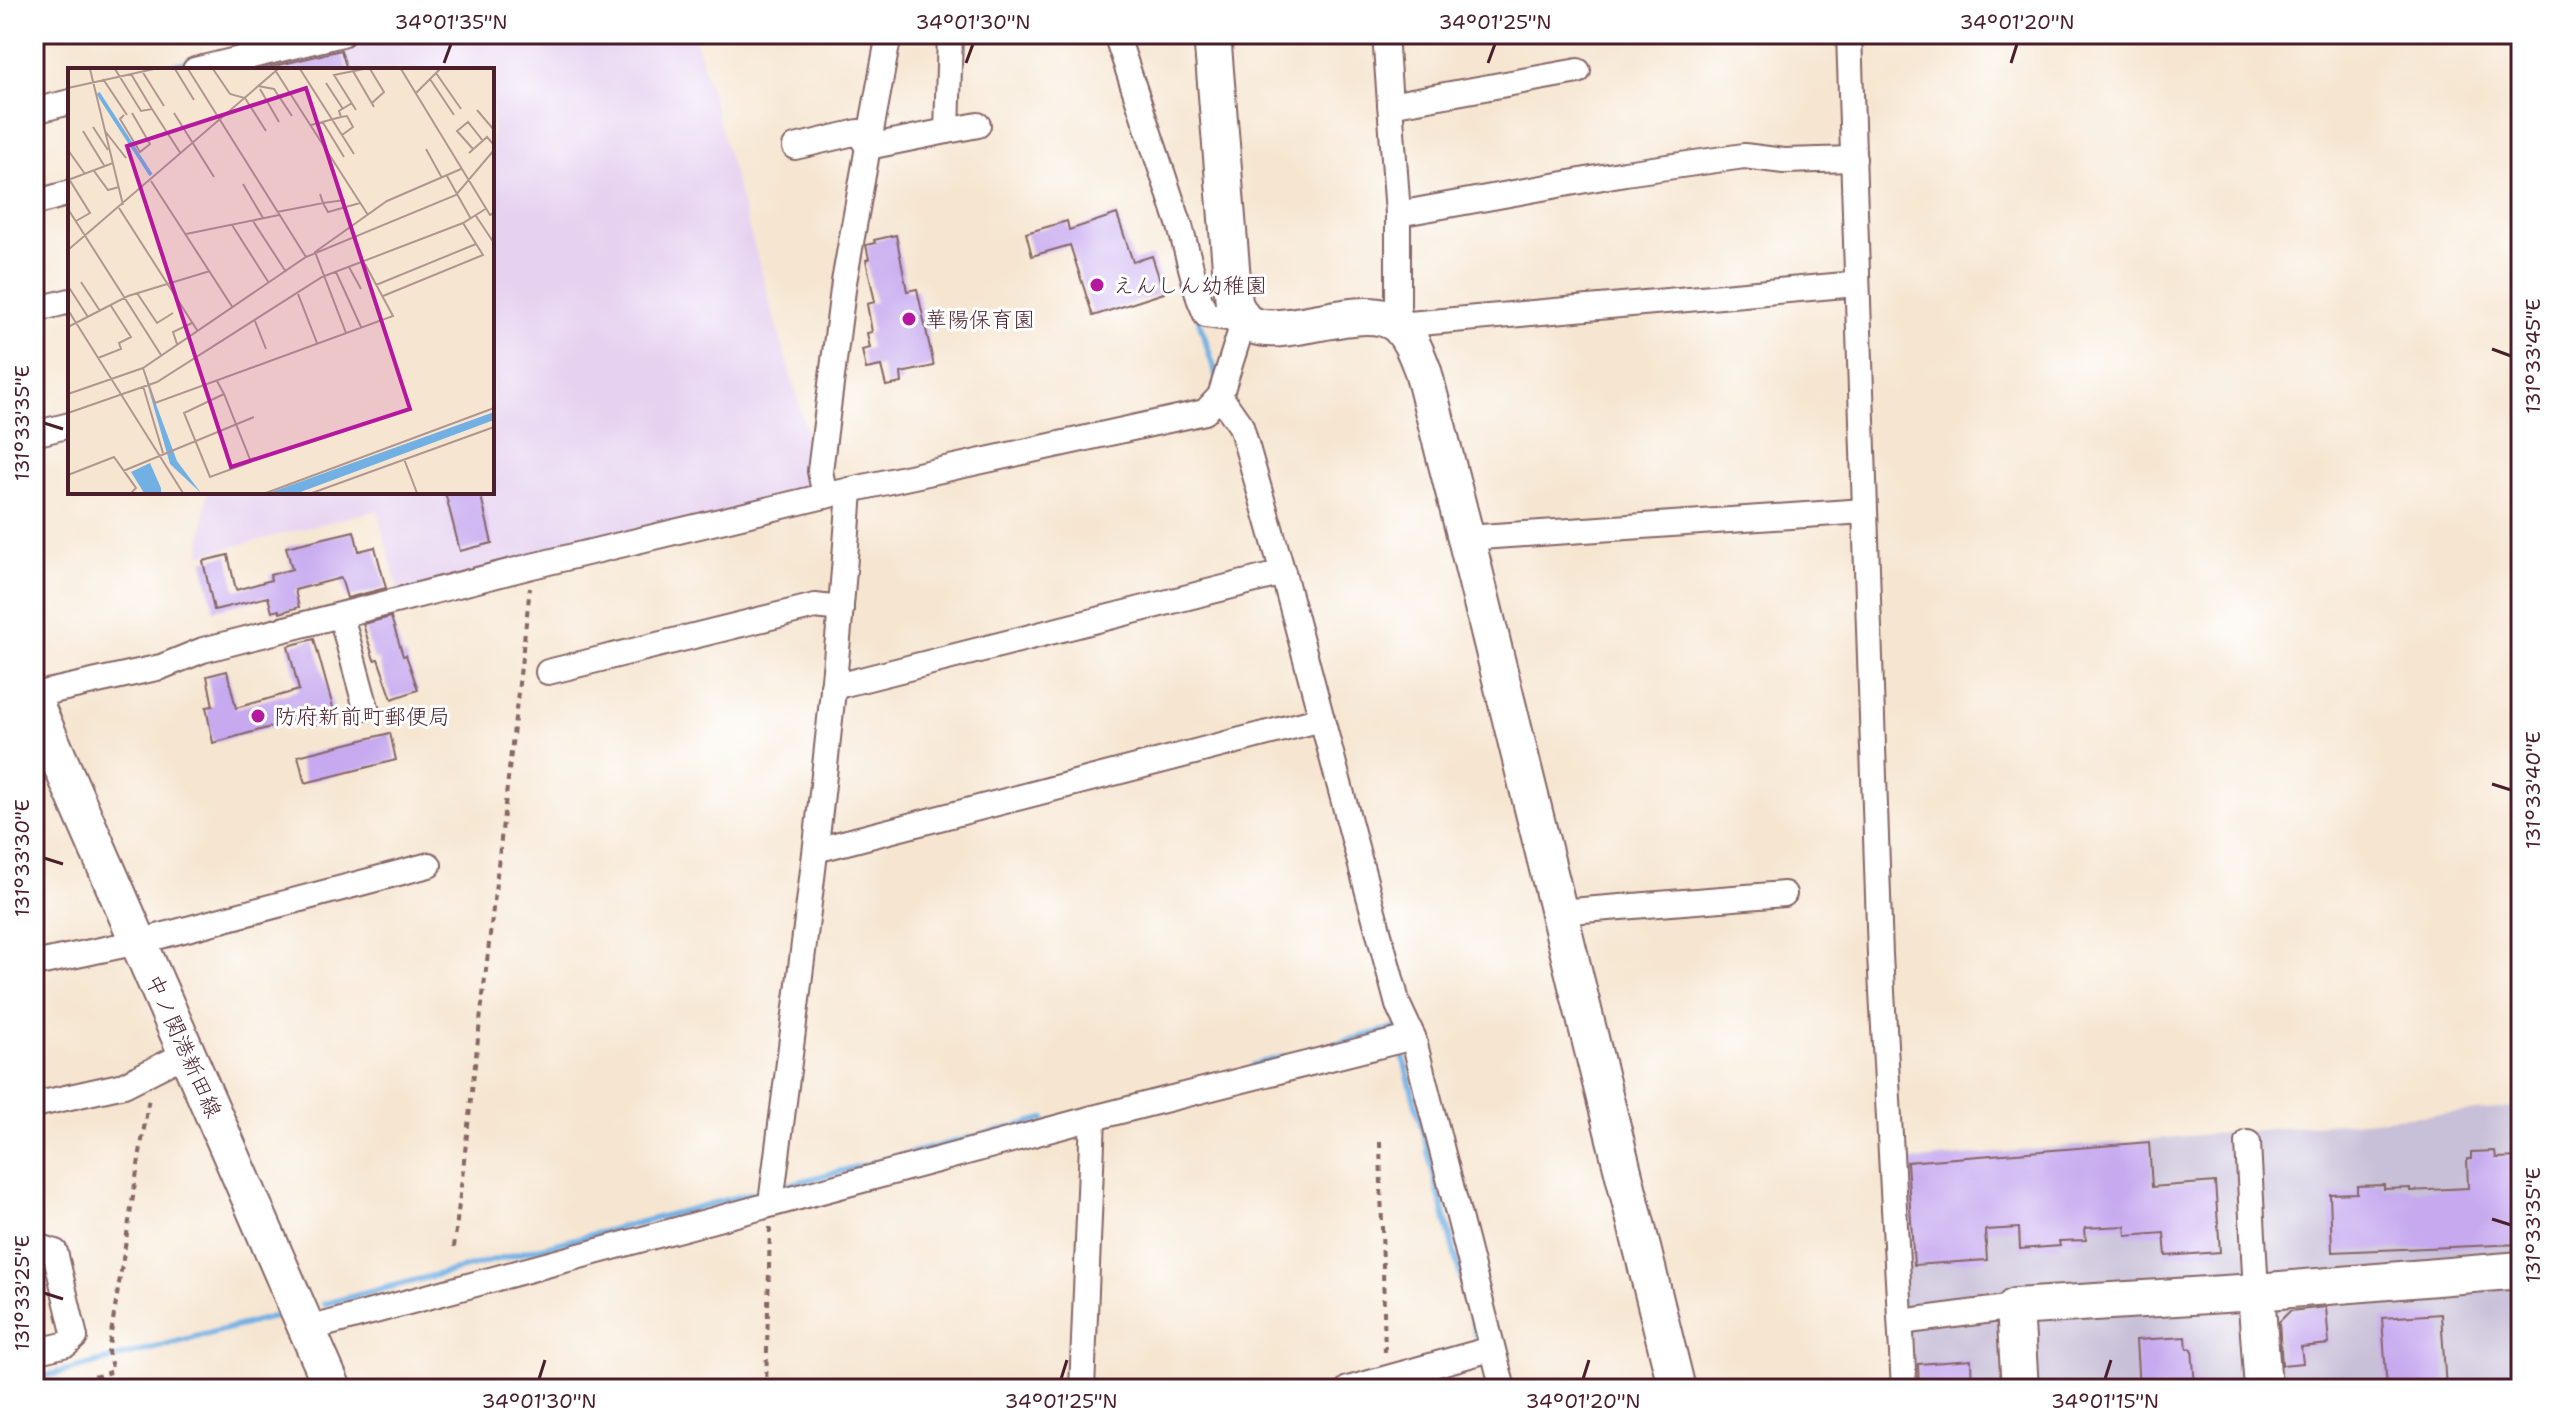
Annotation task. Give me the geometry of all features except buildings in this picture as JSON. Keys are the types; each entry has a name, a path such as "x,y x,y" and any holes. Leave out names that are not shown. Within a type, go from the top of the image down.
{"street":[{"path":"201,68 281,41 342,34"},
{"path":"825,496 820,471 844,282 889,34"},
{"path":"947,131 950,34"},
{"path":"1116,34 1206,315 1244,320 1264,329 1355,317 1379,317 1398,325 1856,284"},
{"path":"34,695 161,667 203,650 532,566 850,490 1205,412 1220,396 1244,320 1234,304 1212,34"},
{"path":"1385,34 1398,214 1398,325 1414,346 1423,371 1677,1389"},
{"path":"1849,34 1880,955 1904,1389"},
{"path":"1390,105 1578,71"},
{"path":"34,111 68,102"},
{"path":"868,147 978,125"},
{"path":"795,147 858,132 868,147"},
{"path":"1398,214 1625,173 1744,156 1784,161 1854,159"},
{"path":"34,203 68,194"},
{"path":"34,310 68,302"},
{"path":"1220,396 1241,426 1283,573 1398,1005 1413,1037 1503,1389"},
{"path":"34,434 68,426"},
{"path":"771,1203 816,850 850,490"},
{"path":"1466,538 1864,511"},
{"path":"833,687 1283,573"},
{"path":"548,672 815,606 841,609"},
{"path":"341,616 366,708"},
{"name":"中ノ関港新田線","path":"34,702 333,1389"},
{"path":"816,850 1322,719"},
{"path":"34,964 138,942 429,865"},
{"path":"1558,912 1784,894"},
{"path":"308,1329 771,1203 1413,1037"},
{"path":"34,1105 124,1085 187,1053"},
{"path":"1082,1389 1093,1118"},
{"path":"2248,1143 2263,1389"},
{"path":"34,1250 42,1248 55,1252 75,1337 67,1344 34,1352"},
{"path":"1901,1322 2015,1307 2256,1292 2521,1270"},
{"path":"2015,1307 2020,1389"},
{"path":"1348,1389 1386,1380 1426,1379 1491,1349"}],"path":[{"path":"454,1247 532,566"},
{"path":"94,1389 94,1377 113,1371 108,1352 150,1073"},
{"path":"1380,1142 1386,1380"},
{"path":"766,1389 771,1203"}],"shaded area":[{"path":"342,34 694,34 825,496 401,600 377,510 200,555 207,494 494,494 494,68 254,68 256,55"},
{"path":"2521,1107 2521,1389 1905,1389 1891,1162"}],"waterway":[{"path":"163,68 194,60"},
{"path":"1199,320 1217,378"},
{"path":"1253,1065 1396,1028"},
{"path":"1400,1044 1479,1347"},
{"path":"780,1187 1044,1119"},
{"path":"324,1304 765,1190"},
{"path":"34,1379 273,1317"}],"place":[{"name":"えんしん幼稚園","path":"1097,285"},
{"name":"華陽保育園","path":"909,319"},
{"name":"防府新前町郵便局","path":"258,716"}]}
